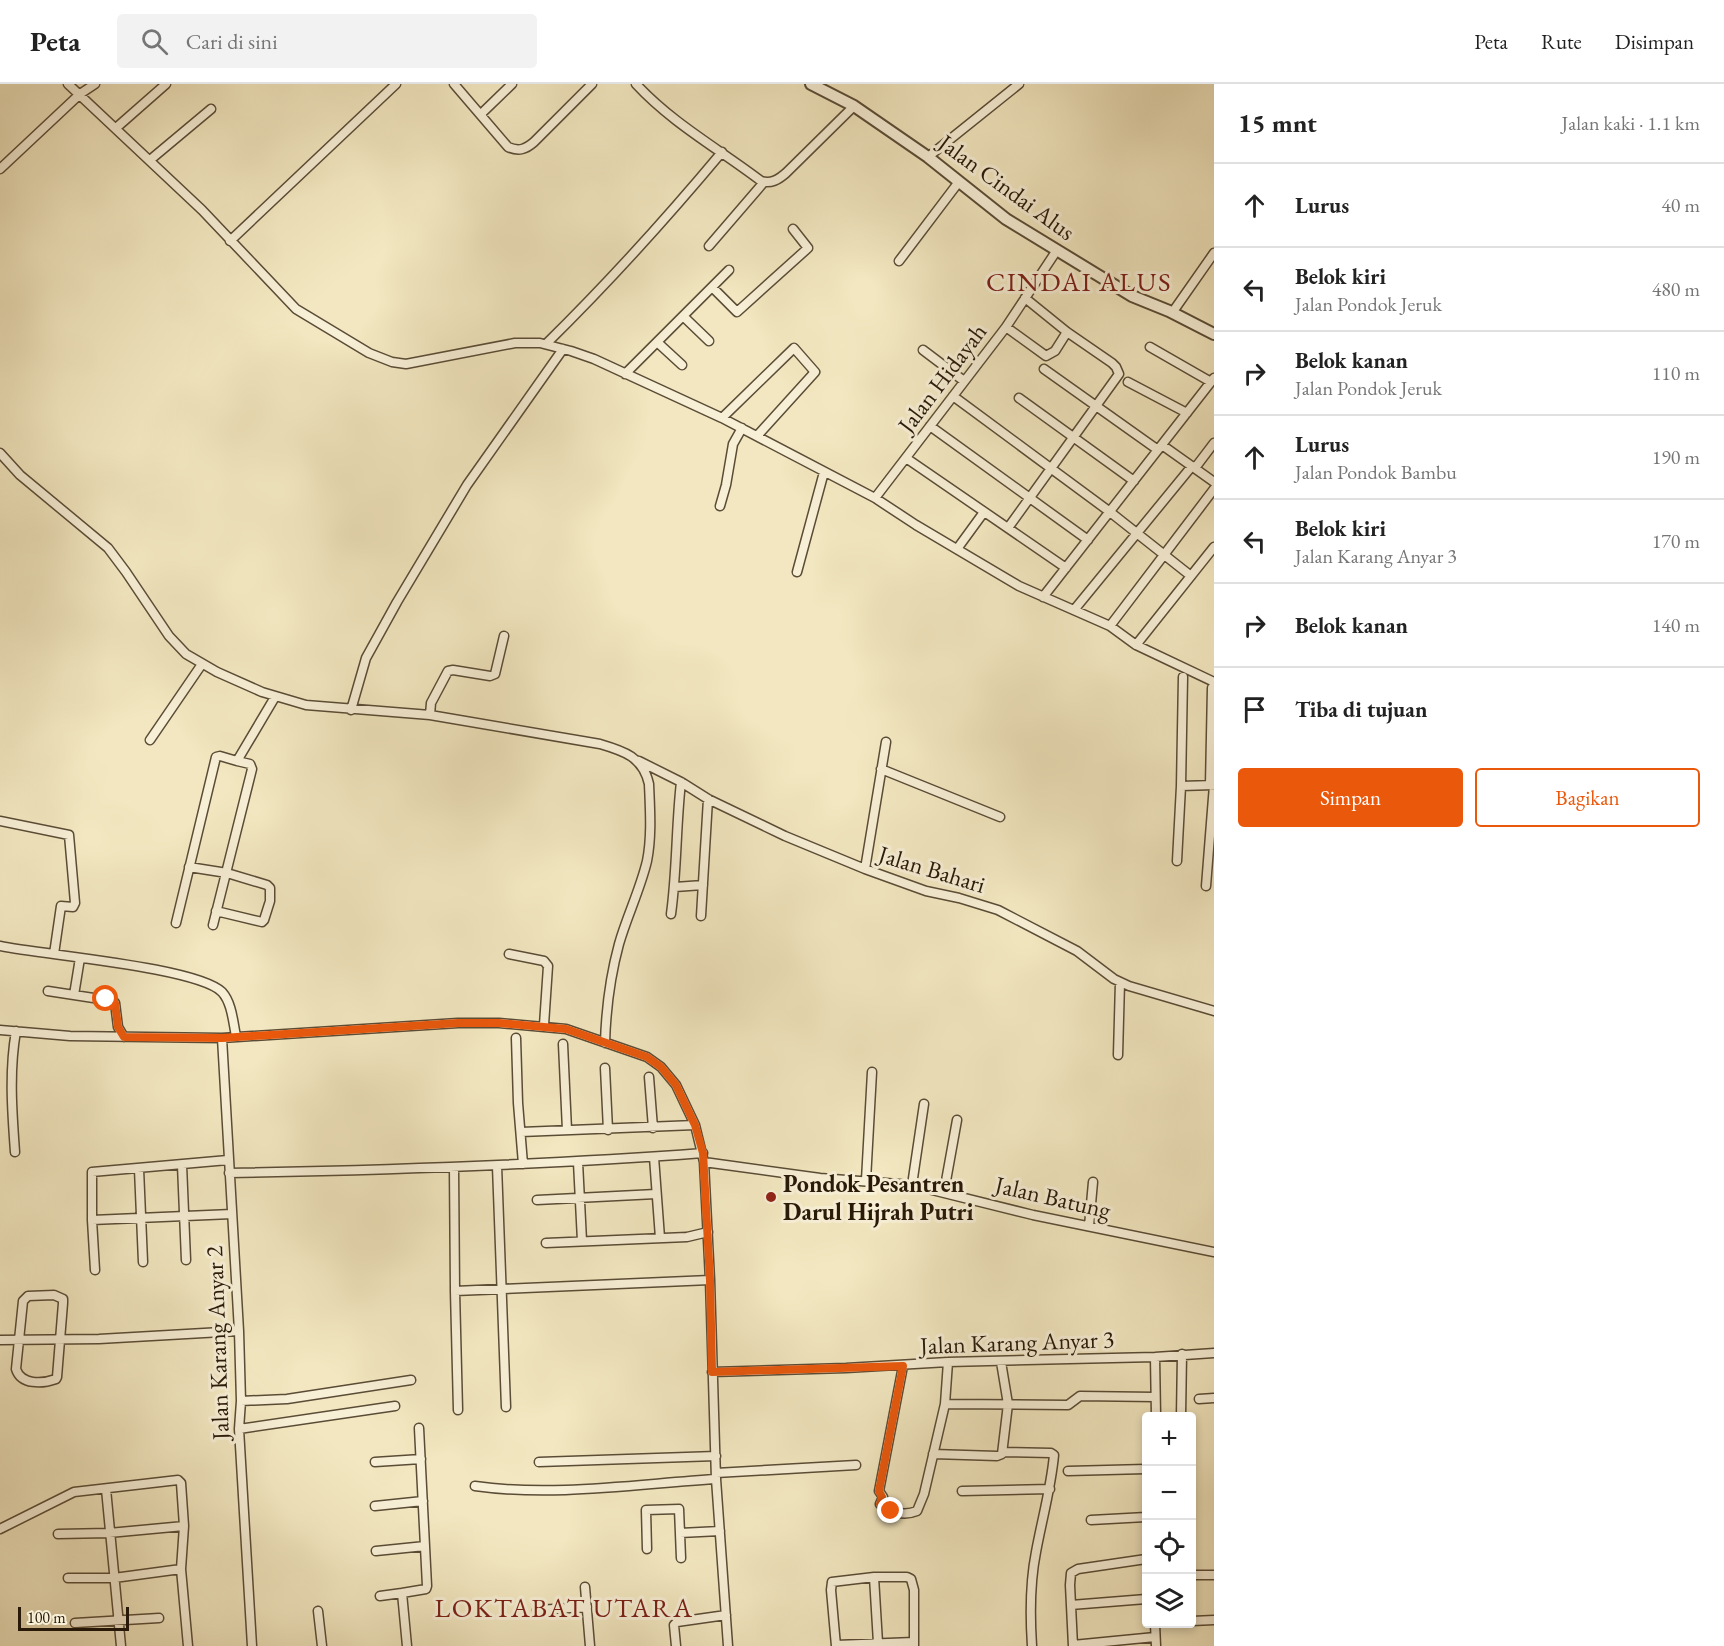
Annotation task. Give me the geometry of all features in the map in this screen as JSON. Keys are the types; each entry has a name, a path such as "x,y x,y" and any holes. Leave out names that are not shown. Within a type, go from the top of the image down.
{"street":[{"path":"68,84 150,160 296,309 369,353 392,362 421,363 515,343 546,344 594,359 722,418 875,498 1019,586 1110,626 1136,645 1213,685 1212,785 1206,886"},
{"path":"0,169 80,94 95,84"},
{"path":"116,128 166,84"},
{"path":"230,241 396,84"},
{"path":"454,84 508,147 523,150 534,142 592,84"},
{"path":"481,114 512,84"},
{"path":"636,84 658,106 764,182 775,181 786,173 854,106"},
{"name":"Jalan Cindai Alus","path":"811,84 854,106 928,157 1006,219 1132,296 1214,334"},
{"path":"928,157 1019,84"},
{"path":"150,160 211,110"},
{"path":"546,344 643,245 722,152"},
{"path":"709,246 764,182"},
{"path":"898,261 958,183"},
{"path":"712,287 737,312 808,248 793,229"},
{"name":"Jalan Hidayah","path":"875,498 1006,327 1057,250"},
{"path":"1172,313 1214,253"},
{"path":"625,374 729,270"},
{"path":"1008,528 1050,467 1118,377 1118,371 1112,363 1067,332 1025,298"},
{"path":"683,316 709,341"},
{"path":"1006,327 1046,356 1055,351 1067,332"},
{"path":"657,342 682,365"},
{"path":"1043,597 1213,380 1150,347"},
{"path":"722,418 794,348 815,372 757,436"},
{"path":"351,710 366,658 397,602 467,485 563,349"},
{"path":"923,351 964,381"},
{"path":"1044,369 1096,406 1214,482"},
{"path":"1128,382 1187,413"},
{"path":"953,396 1110,512 1191,576"},
{"path":"1019,398 1134,481"},
{"path":"930,426 1088,540"},
{"path":"720,506 733,444 742,428"},
{"path":"1074,610 1214,443"},
{"name":"Jalan Bahari","path":"0,453 20,475 108,548 169,636 186,654 202,664 276,697 306,705 430,715 600,744 627,753 708,799 785,836 926,891 998,910 1077,951 1120,981 1214,1011"},
{"path":"906,458 1066,568"},
{"path":"797,572 824,472"},
{"path":"1110,626 1214,489"},
{"path":"957,549 984,512"},
{"path":"1136,645 1214,547"},
{"path":"430,715 431,703 448,671 493,676 504,636"},
{"path":"150,740 202,664"},
{"path":"1177,861 1183,677"},
{"path":"237,761 276,697"},
{"path":"865,869 886,742"},
{"path":"176,923 216,757 220,756 250,764 252,769 213,925"},
{"path":"605,1043 606,1002 613,968 639,888 648,849 649,784 639,760"},
{"path":"881,769 1000,817"},
{"path":"671,914 675,887 677,816 681,782"},
{"path":"1181,786 1212,785"},
{"path":"701,916 708,799"},
{"path":"0,821 69,835 75,903 74,907 61,906 54,954"},
{"path":"189,867 227,873 267,885 271,892 264,920 258,922 216,911"},
{"path":"675,887 703,885"},
{"path":"0,946 177,975 211,985 223,993 229,1006 236,1036"},
{"path":"509,954 544,961 548,966 544,1026"},
{"path":"74,995 80,958"},
{"path":"1118,1055 1120,981"},
{"path":"48,991 106,999 115,1003 118,1027 124,1037"},
{"path":"0,1030 70,1036 222,1038 458,1023 499,1023 566,1029 647,1057 661,1067 676,1085 695,1125 704,1157 716,1476 728,1646"},
{"path":"15,1152 11,1102 16,1031"},
{"name":"Jalan Karang Anyar 2","path":"222,1038 239,1331 241,1401 239,1429 252,1646"},
{"path":"516,1038 523,1164"},
{"path":"563,1044 567,1130"},
{"path":"605,1068 608,1130"},
{"path":"866,1180 872,1072"},
{"path":"649,1077 653,1128"},
{"path":"912,1185 924,1104"},
{"path":"944,1192 957,1120"},
{"path":"521,1132 695,1125"},
{"path":"654,1157 660,1238"},
{"name":"Jalan Batung","path":"229,1173 454,1168 654,1157 704,1157 820,1178 912,1185 1214,1252"},
{"path":"95,1270 92,1172 228,1160"},
{"path":"578,1162 582,1241"},
{"path":"182,1165 186,1260"},
{"path":"498,1166 506,1407"},
{"path":"454,1168 454,1291 458,1410"},
{"path":"139,1169 143,1262"},
{"path":"1089,1226 1093,1182"},
{"path":"537,1200 656,1194"},
{"path":"92,1220 232,1214"},
{"path":"546,1243 687,1237 708,1232"},
{"path":"454,1291 710,1280"},
{"path":"54,1295 63,1299 59,1340 56,1379 42,1382 24,1380 16,1368 21,1307 25,1298 54,1295"},
{"path":"0,1340 59,1340 239,1331"},
{"name":"Jalan Karang Anyar 3","path":"712,1372 1214,1353"},
{"path":"1181,1412 1182,1354"},
{"path":"1155,1357 1156,1412"},
{"path":"903,1366 879,1491 882,1497 880,1504 891,1511 910,1514 917,1511 924,1494 945,1404 948,1362"},
{"path":"1001,1362 1008,1404 1004,1452"},
{"path":"241,1401 287,1399 411,1380"},
{"path":"945,1404 1068,1405 1080,1396 1155,1397"},
{"path":"1199,1399 1214,1398"},
{"path":"239,1429 395,1406"},
{"path":"380,1596 427,1588 419,1428"},
{"path":"933,1454 997,1456 1004,1452 1051,1453 1054,1455 1050,1490 1036,1553 1031,1624 1032,1646"},
{"path":"539,1462 716,1456"},
{"path":"375,1462 421,1459"},
{"path":"475,1486 507,1490 569,1489 856,1465"},
{"path":"1068,1471 1142,1469"},
{"path":"0,1529 74,1492 178,1480 181,1483 184,1526 181,1569 188,1646"},
{"path":"106,1489 121,1646"},
{"path":"962,1491 1050,1490"},
{"path":"375,1506 423,1501"},
{"path":"647,1550 646,1510 679,1509 681,1558"},
{"path":"1091,1520 1142,1517"},
{"path":"58,1534 109,1533 184,1526"},
{"path":"680,1533 720,1531"},
{"path":"376,1551 425,1546"},
{"path":"1142,1560 1078,1569 1070,1575 1073,1646 1156,1641"},
{"path":"68,1578 114,1578 181,1569"},
{"path":"1196,1575 1214,1575"},
{"path":"874,1577 878,1643"},
{"path":"874,1577 911,1579 914,1590 914,1644 878,1643 836,1646 832,1582 874,1577"},
{"path":"585,1587 590,1646"},
{"path":"402,1593 407,1646"},
{"path":"1071,1605 1142,1599"},
{"path":"537,1610 587,1606"},
{"path":"318,1611 322,1646"},
{"path":"676,1646 674,1625 677,1622 726,1615"},
{"path":"75,1623 159,1618"},
{"path":"1196,1621 1214,1620"}],"place":[{"name":"Pondok Pesantren Darul Hijrah Putri","path":"771,1197"}],"district":[{"name":"CINDAI ALUS","path":"1079,281"},
{"name":"LOKTABAT UTARA","path":"564,1607"}],"route":[{"path":"106,999 115,1003 118,1027 124,1037 222,1038 458,1023 499,1023 566,1029 647,1057 661,1067 676,1085 695,1125 703,1153 712,1372 903,1366 879,1491 882,1497 880,1504 884,1509 891,1511"}]}
